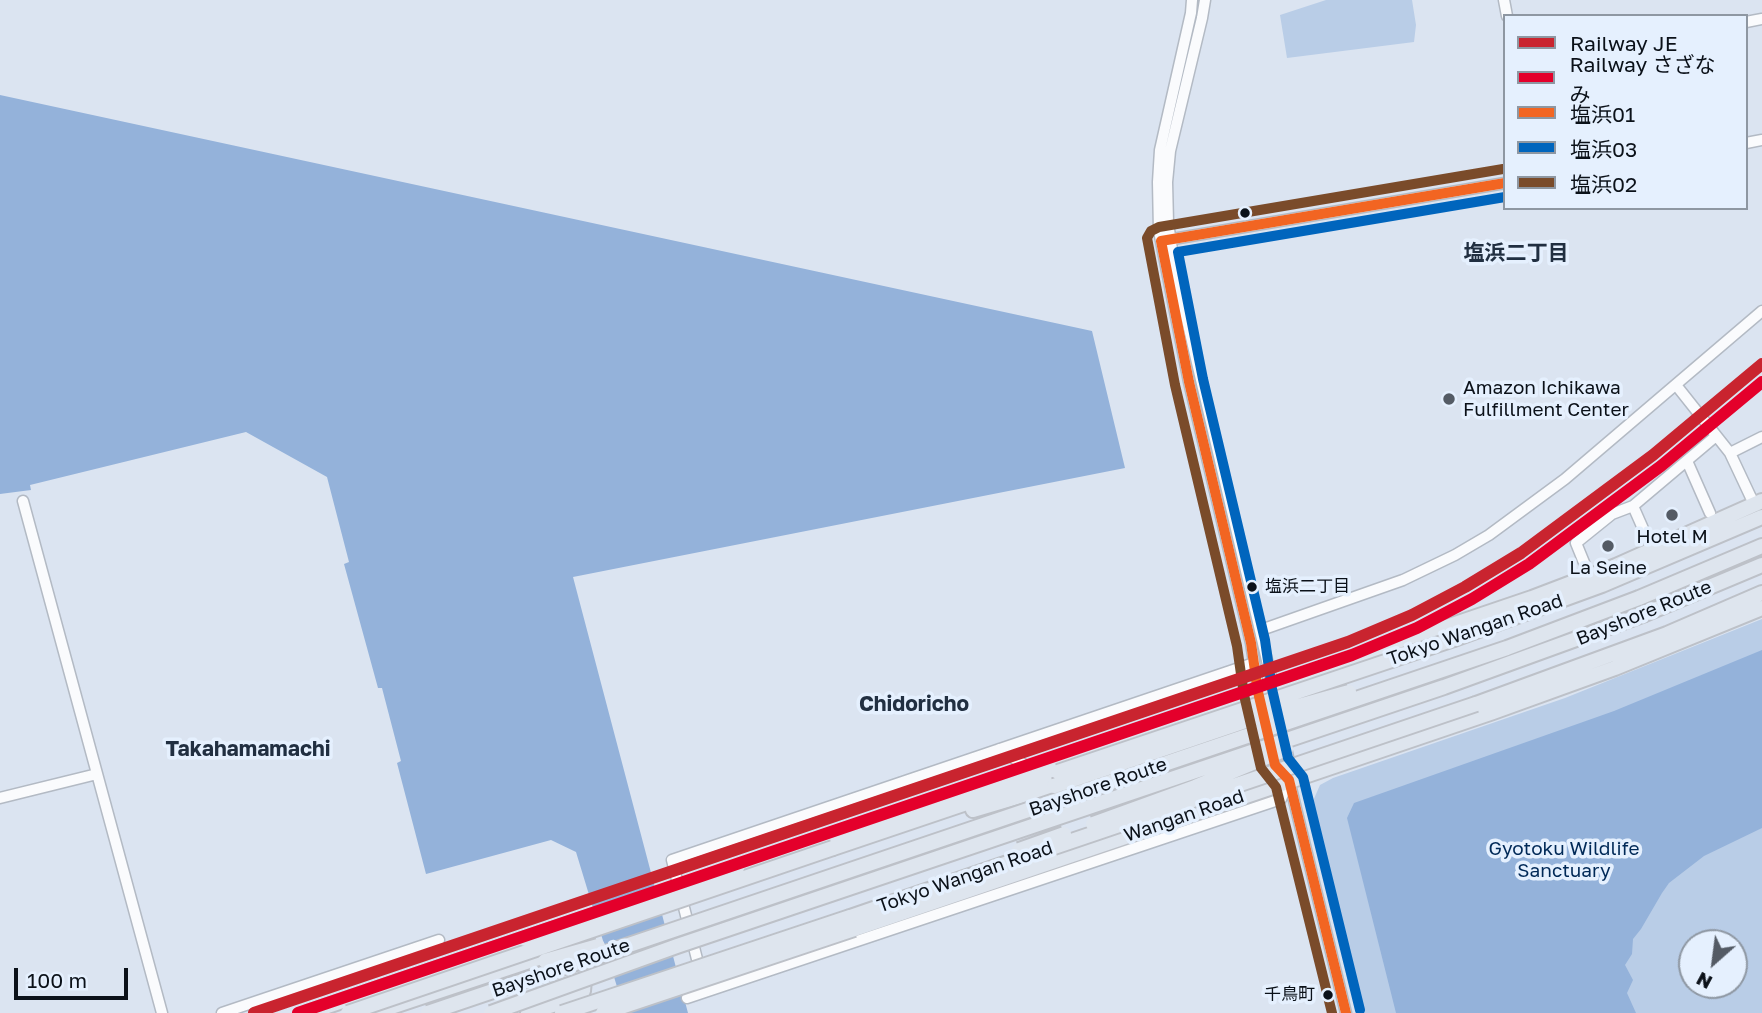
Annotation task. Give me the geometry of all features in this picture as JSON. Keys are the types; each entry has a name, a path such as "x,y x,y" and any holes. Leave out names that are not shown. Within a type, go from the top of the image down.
{"highway":[{"name":"Tokyo Wangan Road","path":"1056,779 1602,585 1759,507"},
{"path":"348,1013 719,887 1031,769 1565,586 1759,507"},
{"name":"Bayshore Route","path":"428,1013 1507,648 1639,598 1762,546"},
{"name":"Bayshore Route","path":"491,1013 677,946 1556,648 1762,565"},
{"name":"Tokyo Wangan Road","path":"562,1013 700,966 852,923 886,904 1476,704 1655,638 1762,593"},
{"name":"Wangan Road","path":"603,1013 852,923 1541,695 1679,643 1762,608"},
{"path":"307,1013 525,939 831,843 951,810 972,811 1056,779 1245,721 1451,661 1507,648"},
{"path":"886,904 1019,850 1272,756 1298,744 1317,730"},
{"path":"525,939 555,933 657,901 719,887"},
{"path":"391,1013 647,930 686,926"},
{"path":"373,1013 534,958 559,951 572,952 585,986 579,994 568,1000 528,1013"},
{"path":"590,1013 678,979 700,966"}],"street":[{"path":"1192,0 1160,150 1158,196 1184,327 1201,379 1261,630 1289,762 1289,780 1346,1013"},
{"path":"1166,240 1170,151 1205,0"},
{"path":"1187,28 1199,31"},
{"path":"1166,240 1503,183"},
{"path":"1261,630 1375,592 1478,541 1523,512 1565,479 1762,311"},
{"path":"1184,327 1189,382 1251,643 1258,692 1275,765 1289,780"},
{"path":"1189,382 1201,379"},
{"path":"1676,385 1730,453 1759,507"},
{"path":"1585,565 1576,543 1612,514 1633,506 1716,436"},
{"path":"1730,453 1762,437"},
{"path":"1687,461 1710,513"},
{"path":"1217,498 1229,495"},
{"path":"23,501 162,1013"},
{"path":"1633,506 1648,540"},
{"path":"1234,572 1246,569"},
{"path":"705,992 672,860 1254,663"},
{"path":"999,749 1031,769"},
{"path":"0,798 97,774"},
{"path":"687,998 1281,799 1289,780"},
{"path":"222,1013 439,940"}],"green space":[{"path":"1326,0 1412,0 1416,25 1414,42 1287,58 1280,15"},
{"name":"Gyotoku Wildlife Sanctuary","path":"1762,619 1762,1013 1362,1013 1314,810 1313,801 1320,785 1333,778 1565,698"}],"shaded area":[{"path":"0,95 1092,331 1125,468 573,577 688,1013 625,1013 576,852 551,840 426,874 397,763 401,761 382,688 378,688 344,564 349,562 327,477 246,432 30,485 31,490 0,494"},
{"name":"Gyotoku Wildlife Sanctuary","path":"1762,650 1762,828 1704,856 1669,883 1662,893 1633,939 1632,954 1625,965 1633,980 1627,993 1636,1013 1396,1013 1347,818 1354,803 1614,711"}],"rail line":[{"name":"JE","path":"254,1013 1348,642 1412,615 1521,553 1653,455 1762,364"},
{"name":"さざなみ","path":"298,1013 1352,655 1417,628 1472,599 1529,564 1661,466 1762,382"}],"transit line":[{"name":"塩浜02","path":"1332,1013 1276,787 1261,768 1244,695 1237,646 1175,385 1147,238 1151,231 1159,227 1503,169"},
{"name":"塩浜01","path":"1346,1013 1289,780 1275,765 1258,692 1251,643 1189,382 1161,241 1503,183"},
{"name":"塩浜03","path":"1360,1010 1303,777 1288,758 1272,689 1265,640 1203,379 1178,252 1503,197"}],"place":[{"name":"Amazon Ichikawa Fulfillment Center","path":"1449,399"},
{"name":"Hotel M","path":"1672,515"},
{"name":"La Seine","path":"1608,546"},
{"name":"塩浜二丁目","path":"1252,587"},
{"name":"千鳥町","path":"1328,995"}],"district":[{"name":"塩浜二丁目","path":"1516,253"},
{"name":"Chidoricho","path":"914,704"},
{"name":"Takahamamachi","path":"248,749"}]}
